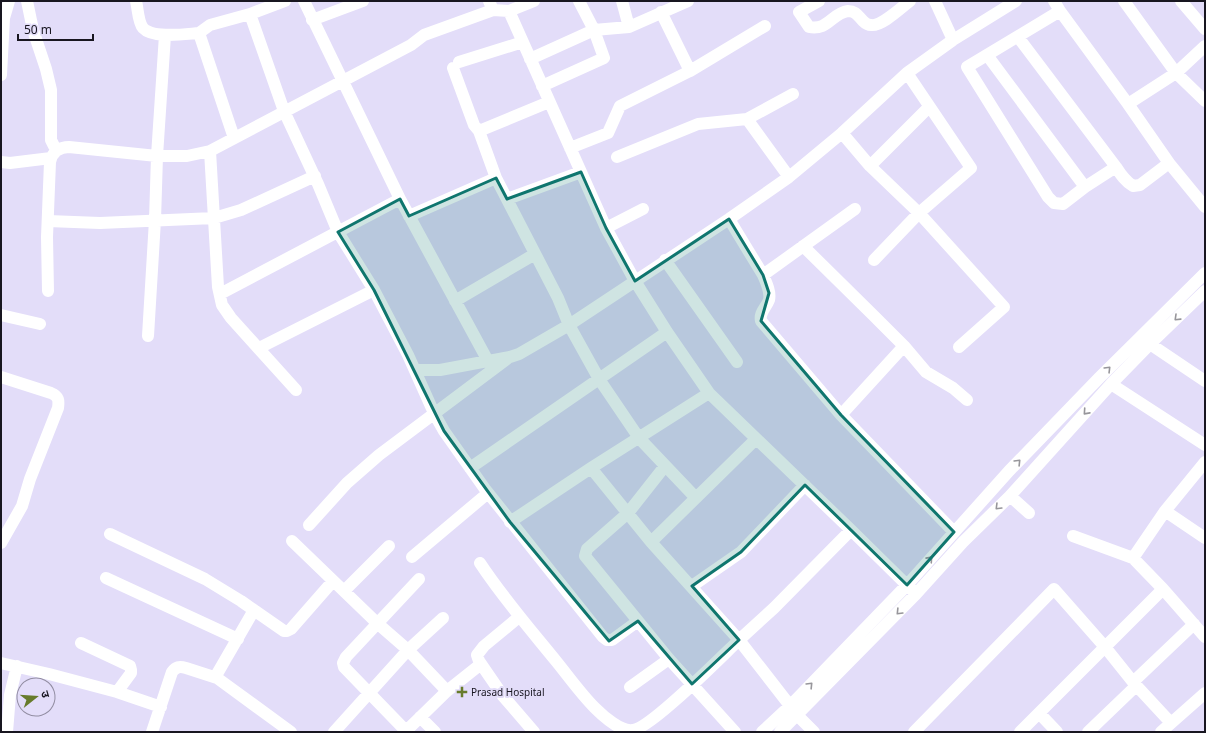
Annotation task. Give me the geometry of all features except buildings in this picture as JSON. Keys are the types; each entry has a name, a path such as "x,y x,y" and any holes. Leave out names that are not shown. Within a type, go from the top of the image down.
{"street":[{"path":"1,75 4,18 9,1"},
{"path":"27,1 33,30 46,69 51,90 51,140 54,146 54,154 48,221 48,291"},
{"path":"136,1 142,27 149,31 165,35 198,33 210,25 250,14 285,1"},
{"path":"304,1 400,199 488,361"},
{"path":"312,20 363,1"},
{"path":"1,162 10,163 54,154 64,147 157,156 195,156 210,151 284,111 343,82 410,45 424,35 491,6 509,11 534,1"},
{"path":"542,86 604,58 594,30 579,1"},
{"path":"622,1 629,27"},
{"path":"530,59 594,30 629,27 688,1"},
{"path":"819,1 799,12 809,27 816,28 825,25 848,11 856,12 864,22 870,26 876,25 884,21 910,1"},
{"path":"935,1 953,40"},
{"path":"415,370 440,370 510,357 519,354 569,325 729,219 789,177 842,133 907,73 953,40 1016,1"},
{"path":"1054,1 1169,164 1205,207"},
{"path":"1124,1 1176,73 1205,101"},
{"path":"1181,1 1205,29"},
{"path":"509,11 606,228 635,281 708,394 805,485 916,594"},
{"path":"1060,11 967,67 1048,197 1054,204 1063,204 1085,187 1116,167"},
{"path":"661,12 690,71"},
{"path":"250,14 284,111 315,176 338,232 374,290 444,431 510,522 605,639 609,641 614,639 638,621"},
{"path":"570,148 608,133 620,106 690,71 765,26"},
{"path":"198,33 234,138"},
{"path":"148,336 165,35"},
{"path":"1018,37 1121,175 1134,186 1140,185 1169,164"},
{"path":"523,42 456,65 474,125 479,131 496,178 558,298 569,325 598,379 639,438 696,498"},
{"path":"1128,104 1176,73 1205,46"},
{"path":"987,55 1085,187"},
{"path":"874,260 919,213 972,168 907,73"},
{"path":"617,157 698,124 747,120 793,94"},
{"path":"479,131 550,102"},
{"path":"870,166 929,107"},
{"path":"747,120 789,177"},
{"path":"842,133 870,166 919,213 1004,307 959,347"},
{"path":"210,151 214,218 222,305 231,318 296,390"},
{"path":"507,199 581,172"},
{"path":"48,221 100,223 214,218 241,210 315,176"},
{"path":"409,216 496,178"},
{"path":"220,294 400,199"},
{"path":"606,228 643,209"},
{"path":"763,275 855,209"},
{"path":"729,219 763,275 770,293 769,300 760,317 761,321 841,415 954,532"},
{"path":"803,246 904,346 926,372 953,388 967,400"},
{"path":"455,301 534,254"},
{"path":"665,260 738,362"},
{"path":"762,732 790,706 907,585 1009,471 1067,410 1205,273"},
{"path":"259,348 374,290"},
{"path":"780,732 798,716 916,594 963,542 1010,496 1111,384 1205,291"},
{"path":"1,314 40,324"},
{"path":"470,468 667,332"},
{"path":"1150,344 1205,382"},
{"path":"841,415 904,346"},
{"path":"309,525 347,483 379,455 510,357"},
{"path":"1,378 51,392 55,394 59,401 58,408 30,479 22,506 1,543"},
{"path":"1111,384 1205,445"},
{"path":"510,522 708,394"},
{"path":"651,542 756,439"},
{"path":"1133,558 1165,511 1205,462"},
{"path":"665,466 628,513 587,549 585,556 669,659 735,732"},
{"path":"592,468 651,542 739,640 798,716 814,732"},
{"path":"692,586 741,552 805,485"},
{"path":"412,557 488,493"},
{"path":"1010,496 1029,513"},
{"path":"1165,511 1205,536"},
{"path":"480,563 520,617 594,706 611,721 623,728 633,730 646,725 692,684 774,608 851,530"},
{"path":"110,534 205,579 241,600 282,631 291,629 333,581"},
{"path":"1073,536 1133,558 1163,589 1205,638"},
{"path":"292,541 377,623 408,650 448,691"},
{"path":"344,591 389,546"},
{"path":"106,578 238,639"},
{"path":"419,579 346,657 343,663 344,667 406,731 448,691 481,664"},
{"path":"1020,732 1163,589"},
{"path":"918,730 1054,590 1105,647 1134,684 1171,723"},
{"path":"217,678 217,674 254,610"},
{"path":"520,617 479,651 477,655 481,664 502,696 534,732"},
{"path":"334,732 408,650 443,618"},
{"path":"1088,732 1194,624"},
{"path":"81,643 130,666 131,673 118,692"},
{"path":"630,687 669,659"},
{"path":"1,663 118,692 161,707"},
{"path":"7,732 5,706 10,695 17,666"},
{"path":"152,732 172,672 177,667 186,668 217,678 291,732"},
{"path":"1161,732 1205,693"},
{"path":"1039,713 1057,732"},
{"path":"420,717 435,732"}],"highlighted area":[{"path":"581,172 606,228 635,281 729,219 763,275 769,293 761,321 841,415 954,532 907,585 805,485 741,552 692,586 739,640 692,684 638,621 609,641 510,522 444,431 374,290 338,232 400,199 409,216 496,178 507,199"}],"place":[{"name":"Prasad Hospital","path":"462,692"}]}
